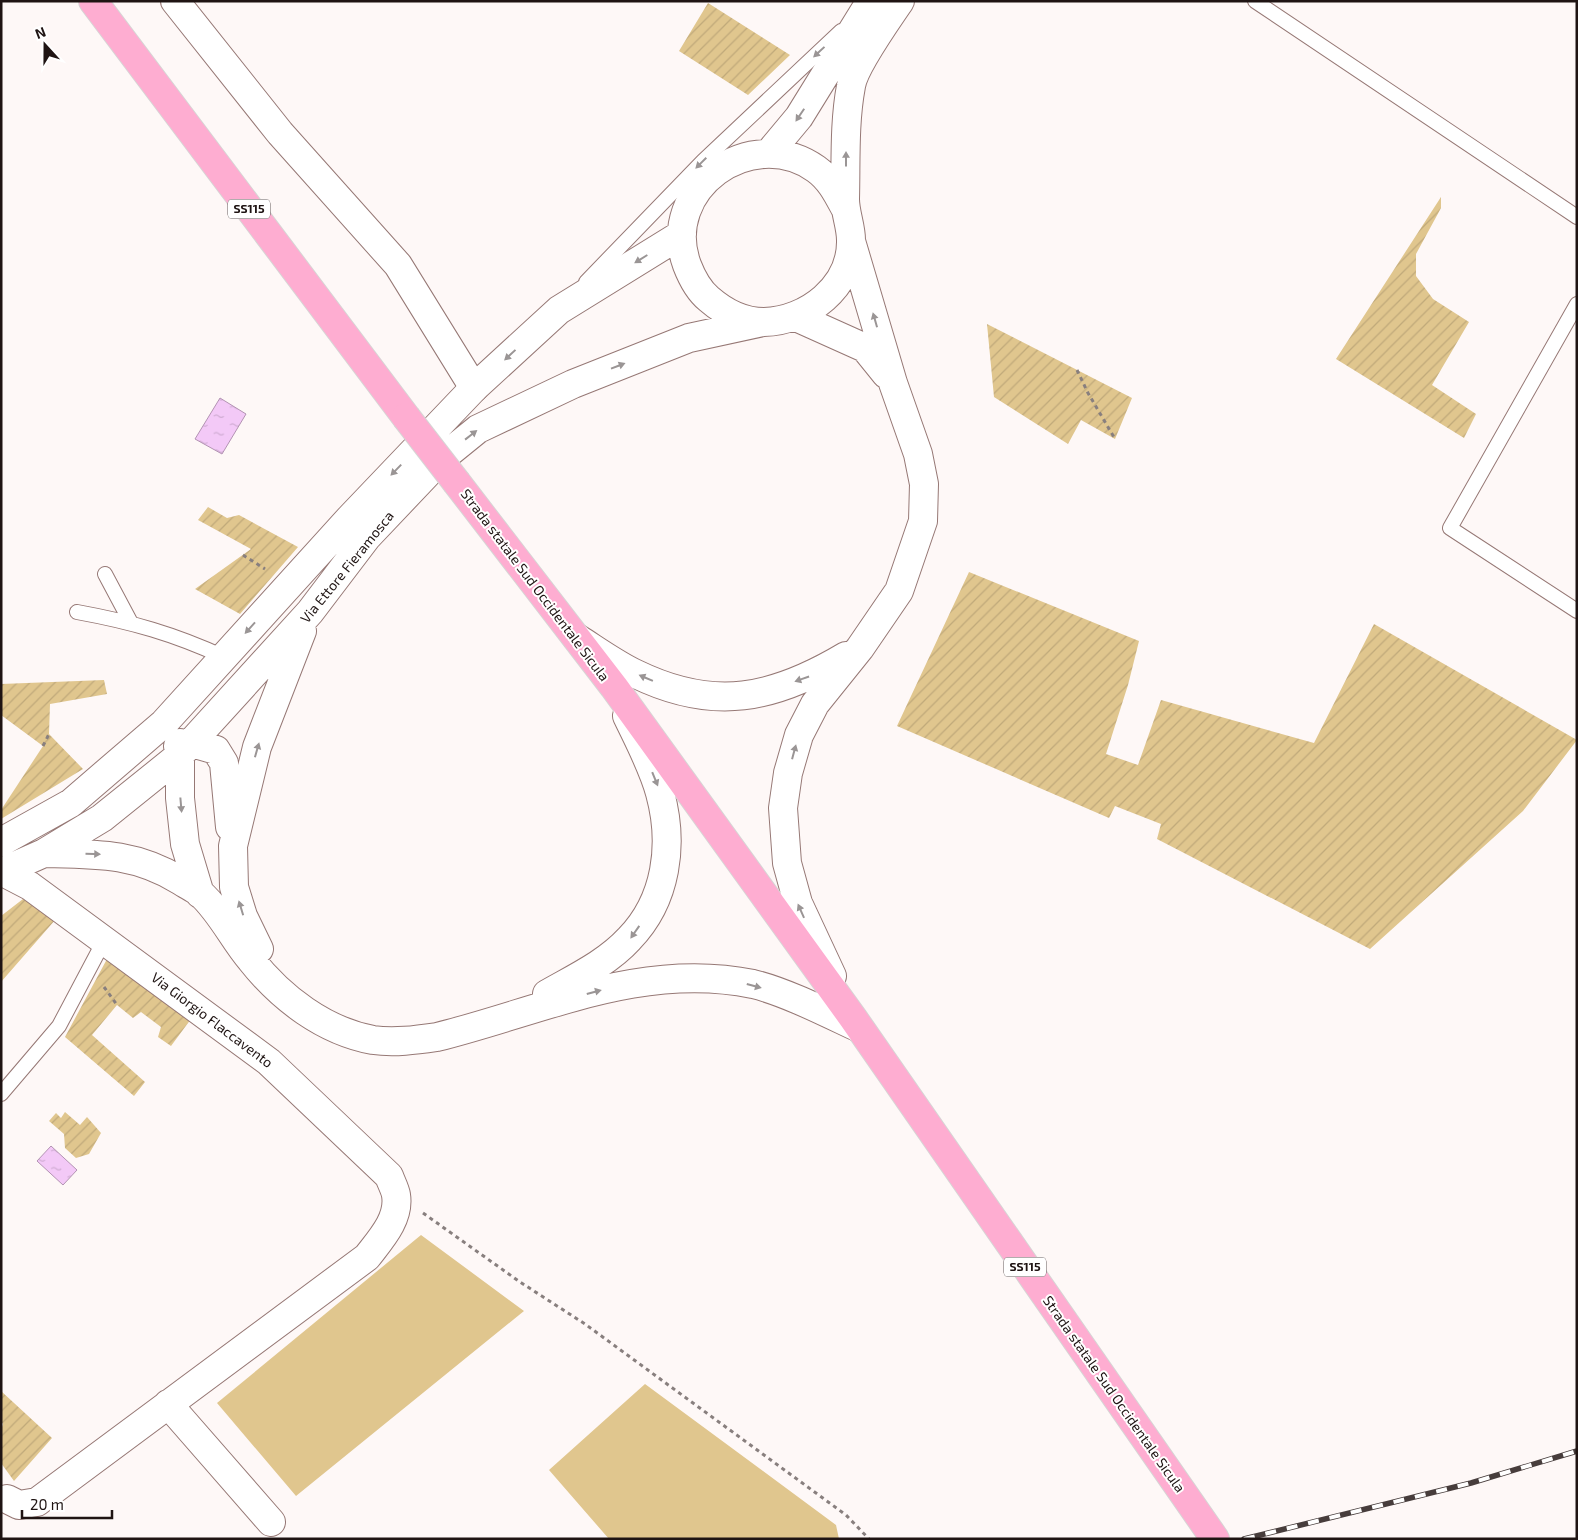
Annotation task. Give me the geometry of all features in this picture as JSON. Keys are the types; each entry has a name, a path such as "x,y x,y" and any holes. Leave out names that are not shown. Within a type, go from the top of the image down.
{"main road":[{"name":"Strada statale Sud Occidentale Sicula","path":"92,1 406,417 614,687 856,1023 1215,1539"},
{"path":"175,1 280,133 398,265 474,388"},
{"path":"856,1023 798,903 787,863 783,808 788,773 799,736 815,704 860,648 899,591 923,521 924,484 918,454 893,383 851,240 846,208 846,142 851,83 877,34 900,1"},
{"path":"769,154 799,117 871,4"},
{"path":"846,208 834,186 816,169 794,158 769,154 748,156 727,163 709,176 692,199 686,212 682,234 684,256 691,277 704,295 721,309 734,315 763,322 796,317 814,308 829,295 841,278 848,260 851,240"},
{"name":"Via Ettore Fieramosca","path":"6,840 71,803 164,723 310,563 474,388 559,310 682,234"},
{"path":"796,317 865,348 893,383"},
{"name":"Via Ettore Fieramosca","path":"2,872 44,853 102,818 183,748 310,612 367,537 441,459 478,429 573,384 689,338 763,322"},
{"path":"310,563 268,638 186,725 183,748 185,844 200,894 251,961 287,998 313,1017 343,1032 373,1040 409,1041 437,1037 626,983 673,977 716,979 754,984 856,1023"},
{"path":"233,846 257,747 310,612"},
{"path":"575,637 635,674 658,684 693,695 722,698 751,696 813,676 860,648"},
{"path":"513,1014 593,968 630,939 656,902 665,870 668,839 660,793 614,687"},
{"path":"6,840 54,830 104,798 157,756 183,748 216,750 224,763 233,846 234,886 243,916 255,942 287,998"},
{"path":"44,853 112,854 145,862 200,894"},
{"name":"Via Giorgio Flaccavento","path":"2,872 30,886 105,939 269,1062 389,1176 396,1194"},
{"path":"7,1499 19,1505 37,1502 367,1257 387,1232 396,1207 396,1194"},
{"path":"168,1404 271,1522"}],"lane":[{"path":"1254,1 1577,217"},
{"path":"559,310 703,161 871,4"},
{"path":"1577,304 1450,528 1577,611"},
{"path":"105,574 130,621"},
{"path":"77,612 130,621 180,637 224,656"},
{"path":"1,1094 59,1026 105,939"}],"path":[{"path":"1077,370 1088,394 1115,439"},
{"path":"243,555 266,570"},
{"path":"43,746 49,734"},
{"path":"100,984 117,1005"},
{"path":"396,1194 665,1382 846,1515 869,1539"}],"shaded area":[{"path":"708,3 790,55 748,95 679,51"},
{"path":"1441,197 1441,208 1416,254 1416,276 1433,299 1469,322 1432,385 1476,414 1464,438 1336,359"},
{"path":"987,324 1132,398 1115,439 1081,420 1068,444 994,397"},
{"path":"208,507 227,518 239,515 298,547 240,614 195,589 251,549 198,520"},
{"path":"969,572 1139,641 1128,685 1106,754 1138,765 1161,700 1314,743 1374,624 1577,740 1523,811 1370,949 1157,839 1161,824 1115,806 1109,818 897,726"},
{"path":"104,680 107,694 50,704 49,734 83,769 1,819 1,810 43,746 1,715 1,684"},
{"path":"23,899 56,919 1,982 1,916"},
{"path":"107,959 191,1019 171,1046 158,1037 161,1027 141,1012 133,1018 117,1005 92,1035 145,1082 134,1096 65,1037"},
{"path":"65,1112 80,1125 87,1117 101,1133 89,1154 76,1158 65,1148 64,1134 49,1121 56,1113 61,1118"},
{"path":"421,1235 524,1311 296,1496 217,1403"},
{"path":"645,1384 836,1525 839,1539 609,1539 549,1470"},
{"path":"1,1391 52,1438 14,1481 1,1463 1,1430 3,1424 1,1421"}],"water":[{"path":"220,398 246,414 222,454 195,439"},
{"path":"51,1146 77,1170 63,1185 37,1161"}],"railway":[{"path":"1244,1539 1471,1483 1577,1451"}]}
